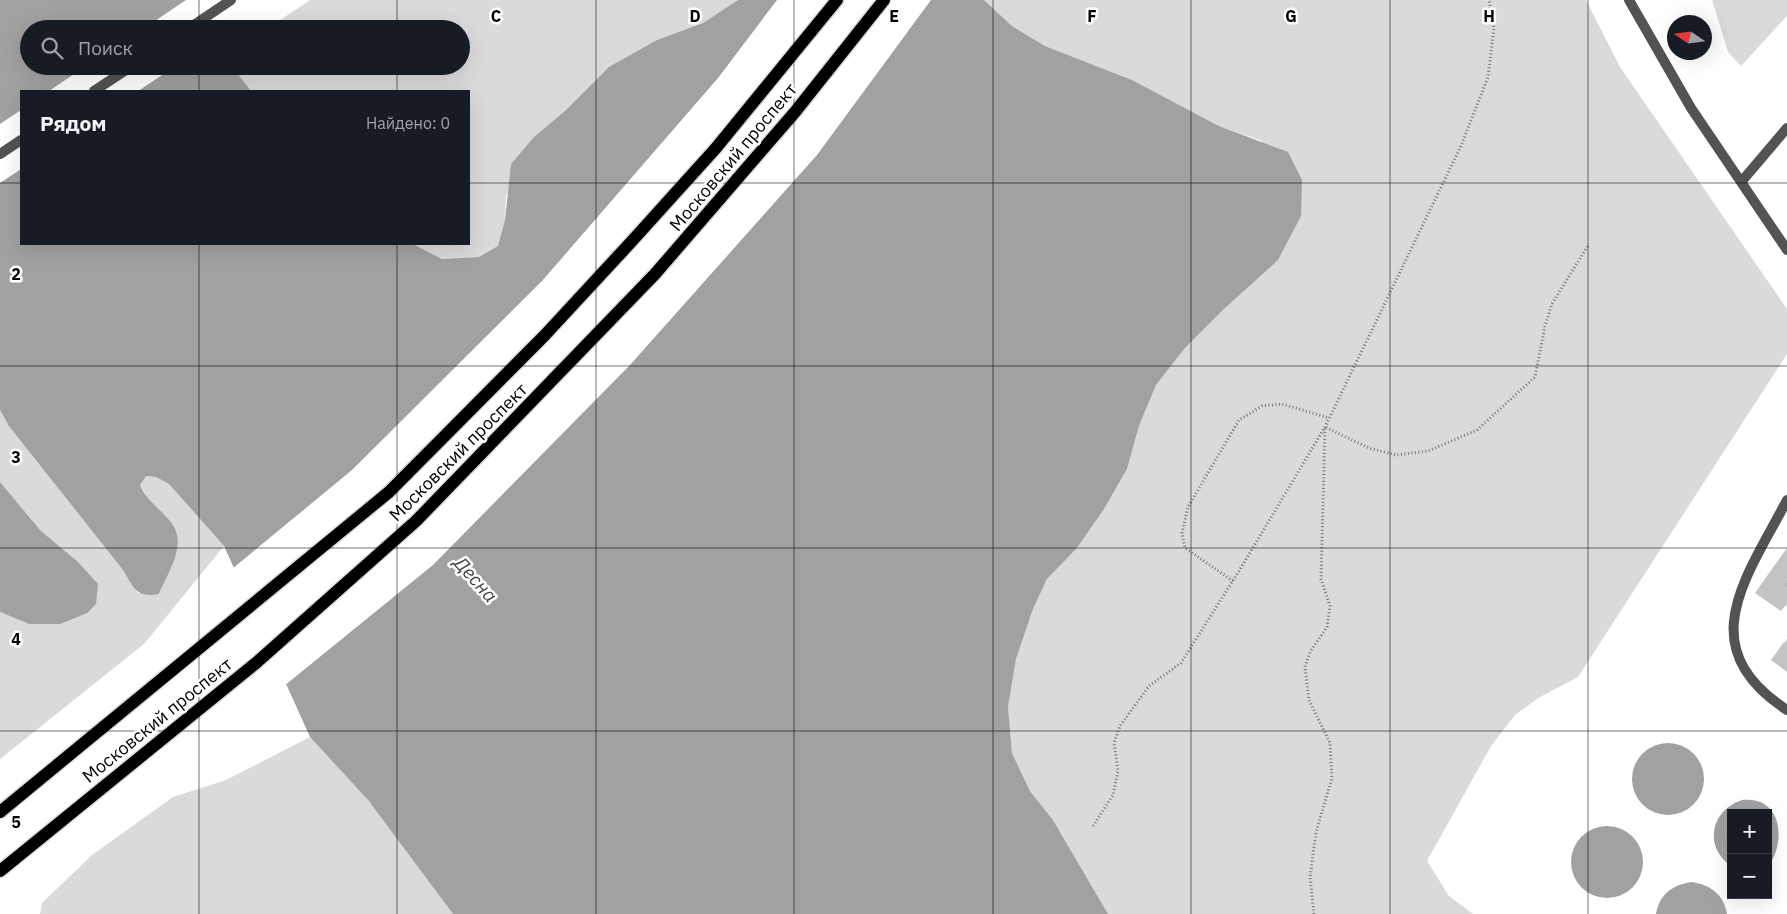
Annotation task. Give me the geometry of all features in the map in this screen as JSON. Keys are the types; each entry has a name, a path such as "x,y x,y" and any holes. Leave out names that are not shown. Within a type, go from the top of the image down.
{"main road":[{"name":"Московский проспект","path":"0,812 389,492 538,342 638,235 741,119 837,0"},
{"name":"Московский проспект","path":"0,871 256,663 416,521 655,274 795,112 884,0"}],"street":[{"path":"201,20 231,0"},
{"path":"1629,0 1692,108 1787,250"},
{"path":"96,90 118,75"},
{"path":"1742,181 1787,128"},
{"path":"0,154 20,141"},
{"path":"1787,500 1739,592 1732,635 1738,660 1750,678 1768,697 1787,710"}],"path":[{"path":"1093,826 1113,795 1118,771 1114,743 1120,726 1149,686 1181,663 1233,581 1325,427 1462,146 1488,77 1494,28 1489,0"},
{"path":"1325,427 1369,448 1396,455 1428,451 1477,430 1535,377 1545,326 1552,304 1589,244"},
{"path":"1233,581 1185,548 1182,532 1188,507 1211,467 1239,420 1262,406 1282,404 1329,418"},
{"path":"1314,914 1310,877 1316,832 1332,778 1330,743 1309,700 1305,667 1310,652 1327,627 1330,606 1321,579 1325,427"}],"shaded area":[{"path":"310,0 738,0 703,23 657,40 534,137 506,196 505,220 498,247 479,257 442,259 415,245 470,245 470,90 250,90 239,75 470,75 470,20 280,20"},
{"path":"984,0 1586,0 1620,67 1787,309 1787,354 1578,677 1540,697 1515,715 1491,746 1427,861 1449,896 1473,914 1108,914 1053,820 1030,791 1012,753 1008,707 1016,659 1033,609 1047,579 1077,548 1104,509 1127,469 1139,426 1156,385 1185,348 1225,308 1262,141 1219,126 1132,80 1045,46 1012,26"},
{"path":"1712,0 1787,0 1787,16 1741,66 1728,52"},
{"path":"0,410 10,426 123,570 138,593 159,594 165,579 151,503 140,485 145,476 156,477 169,484 224,546 144,644 0,759 0,612 29,624 77,561 41,531 0,482"},
{"path":"310,737 368,800 453,914 40,914 42,903 92,855 173,797 226,780"}],"water":[{"name":"Десна","path":"0,0 219,0 221,20 20,20 20,75 239,75 250,90 20,90 20,245 415,245 442,259 479,257 498,246 505,220 511,164 534,137 565,111 609,67 657,40 703,23 738,0 984,0 1012,26 1045,46 1132,80 1219,126 1288,152 1302,180 1301,216 1278,260 1225,308 1185,348 1156,385 1139,426 1127,469 1104,509 1077,548 1047,579 1033,609 1016,659 1008,707 1012,753 1030,791 1053,820 1108,914 453,914 368,800 310,737 224,546 169,484 156,477 146,476 140,485 150,500 170,521 178,539 175,558 159,594 140,593 133,587 123,570 9,426 0,410"},
{"path":"0,482 41,531 77,561 98,584 96,604 87,613 60,624 29,624 0,612"},
{"path":"1668,743 1682,746 1694,753 1701,765 1704,779 1701,793 1694,805 1682,812 1668,815 1654,812 1642,805 1635,793 1632,779 1635,765 1642,753 1654,746"},
{"path":"1742,800 1755,800 1770,809 1727,809 1727,862 1717,849 1714,830 1723,812 1731,805"},
{"path":"1772,811 1779,833 1778,845 1772,859"},
{"path":"1607,826 1621,829 1633,836 1640,848 1643,862 1640,876 1633,888 1621,895 1607,898 1593,895 1581,888 1574,876 1571,862 1574,848 1581,836 1593,829"},
{"path":"1691,882 1704,885 1715,892 1723,901 1727,914 1656,914 1663,896 1672,888"}],"pier":[{"path":"186,0 221,0 224,20 156,20"},
{"path":"777,0 931,0 817,155 630,365 433,565 284,686 232,569 352,470 542,281 718,78"},
{"path":"73,75 162,75 140,90 50,90"},
{"path":"20,111 20,170 0,183 0,124"}],"building":[{"path":"1787,548 1787,578 1783,584 1787,588 1787,603 1781,611 1755,593"},
{"path":"1784,642 1787,643 1787,672 1771,660"}]}
